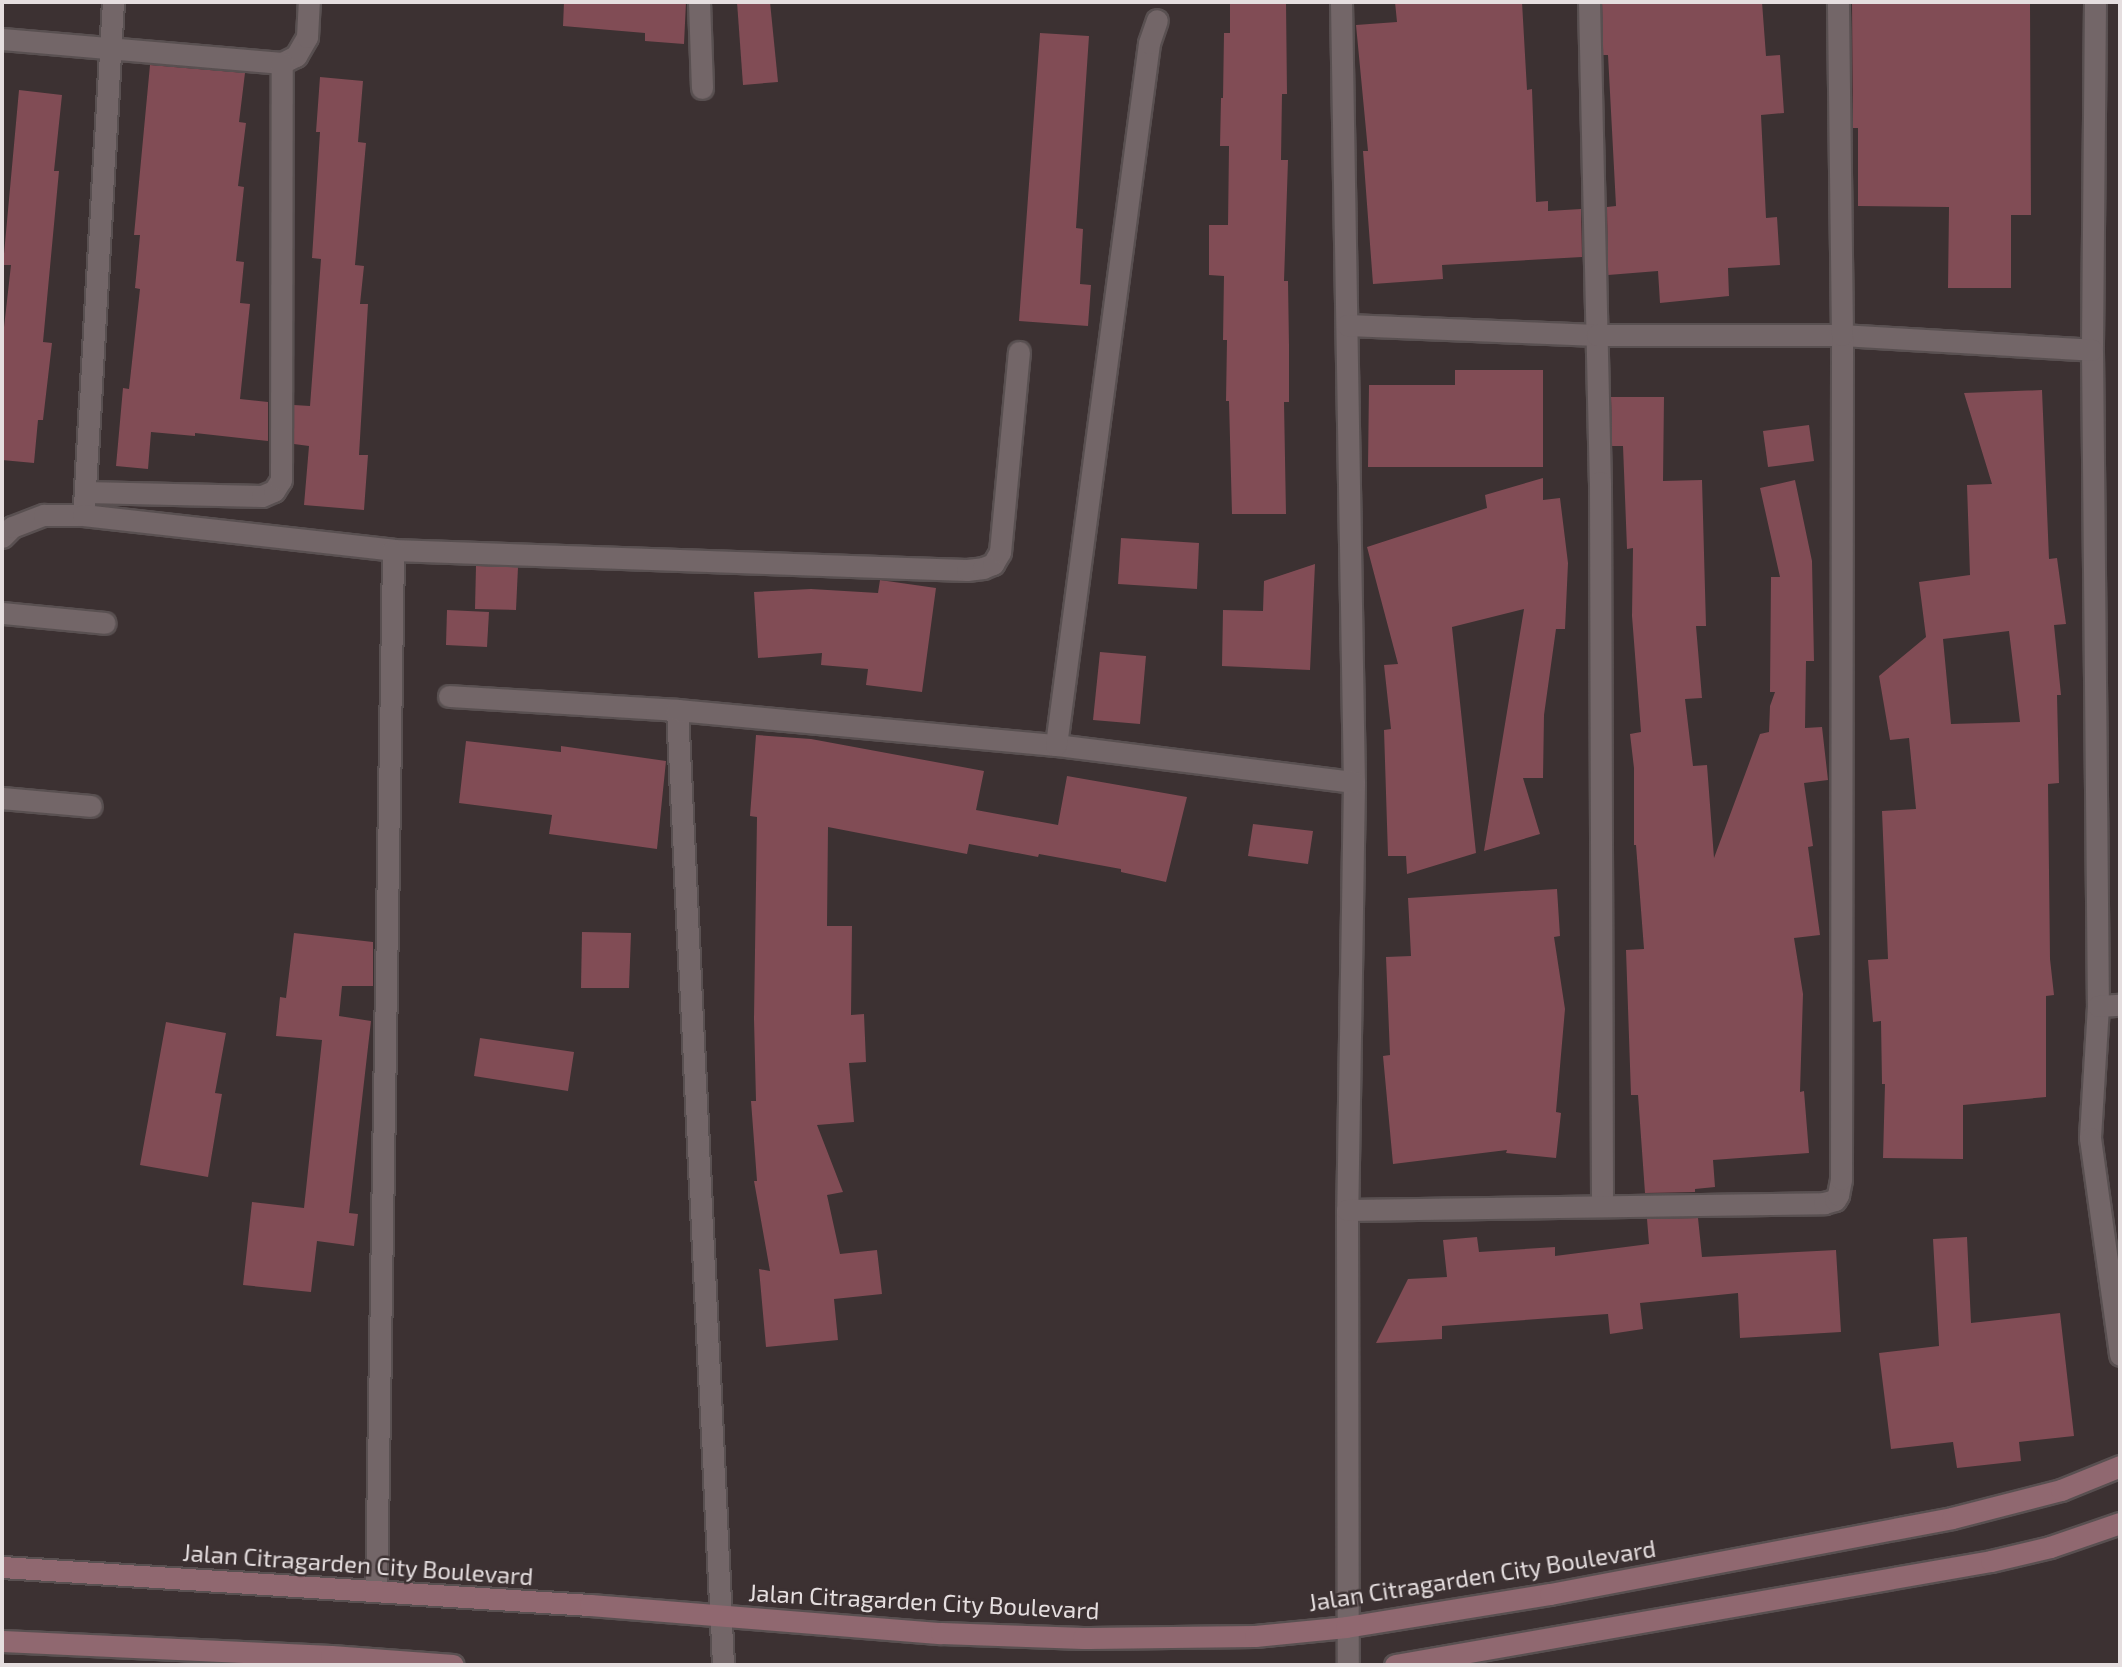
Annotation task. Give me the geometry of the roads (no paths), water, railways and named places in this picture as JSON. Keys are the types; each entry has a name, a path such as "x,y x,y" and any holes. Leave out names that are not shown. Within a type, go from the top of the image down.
{"main road":[{"name":"Jalan Citragarden City Boulevard","path":"2,1567 719,1615 941,1633 1083,1638 1255,1636 1346,1627 1550,1594 1952,1518 2061,1490 2120,1466"},
{"path":"1395,1665 1991,1561 2050,1547 2120,1523"},
{"path":"2,1641 331,1656 453,1665"}],"street":[{"path":"83,515 113,2"},
{"path":"2,39 109,46 282,63 296,56 307,37 309,2"},
{"path":"699,2 702,88"},
{"path":"1342,2 1354,782 1347,1210 1348,1665"},
{"path":"1590,2 1597,335 1602,1205"},
{"path":"1347,1210 1824,1203 1835,1200 1838,1195 1841,1179 1842,335 1838,2"},
{"path":"2095,2 2092,350 2098,1006 2090,1138 2120,1355"},
{"path":"1056,745 1149,43 1157,20"},
{"path":"85,492 262,496 274,491 281,480 282,63"},
{"path":"1347,325 1597,335 1842,335 2092,350"},
{"path":"2,537 12,527 44,515 83,515 393,550 967,570 983,568 993,564 1000,552 1019,352"},
{"path":"376,1591 393,550"},
{"path":"2,612 105,623"},
{"path":"449,696 677,710 1056,745 1354,782"},
{"path":"677,710 723,1665"},
{"path":"2,798 91,806"},
{"path":"2098,1006 2120,1005"}]}
